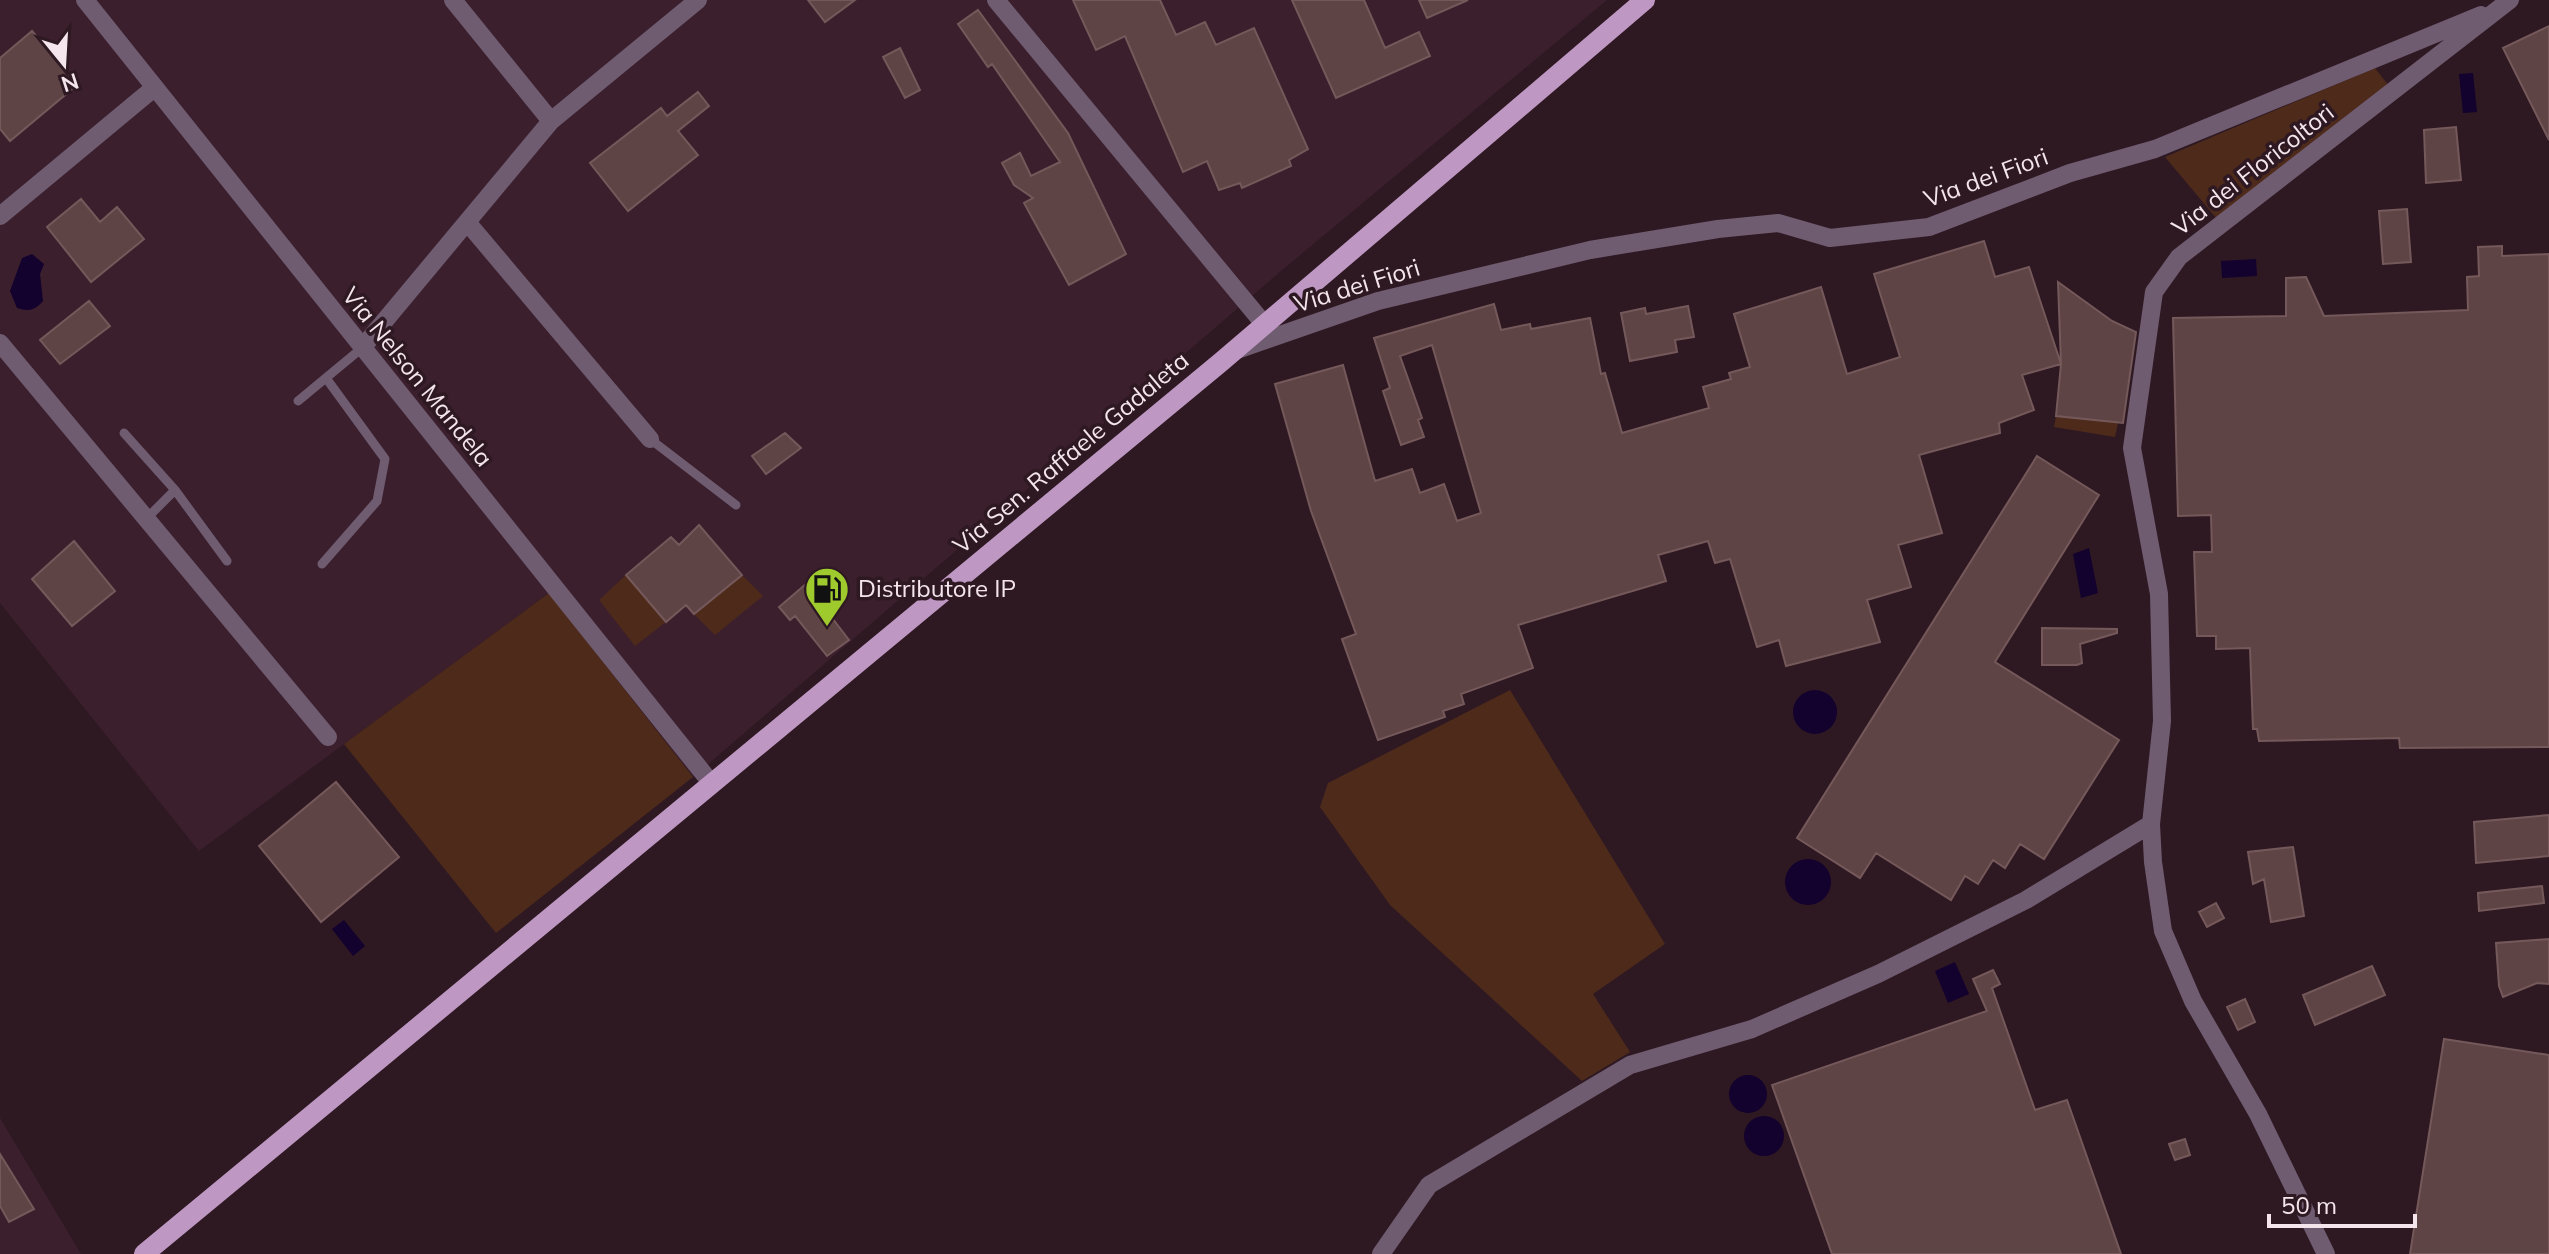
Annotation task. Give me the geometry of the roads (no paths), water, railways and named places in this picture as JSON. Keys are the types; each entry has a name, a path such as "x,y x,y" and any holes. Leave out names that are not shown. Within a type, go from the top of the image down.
{"main road":[{"name":"Via Sen. Raffaele Gadaleta","path":"144,1254 1234,351 1640,2"}],"street":[{"name":"Via Nelson Mandela","path":"85,0 712,784"},
{"path":"453,0 551,121"},
{"path":"362,348 551,121 698,0"},
{"path":"996,0 1264,324"},
{"name":"Via dei Fiori","path":"1234,351 1378,301 1590,250 1718,229 1778,223 1830,238 1929,227 2070,173 2155,149 2506,3"},
{"name":"Via dei Floricoltori","path":"2326,1254 2271,1139 2193,1001 2163,931 2151,824 2162,721 2159,594 2132,448 2154,292 2179,257 2506,3"},
{"path":"0,216 154,88"},
{"path":"467,222 650,439"},
{"path":"0,343 328,737"},
{"path":"1381,1254 1429,1185 1630,1065 1752,1029 1878,974 2026,900 2151,824"}],"lane":[{"path":"298,401 362,348"},
{"path":"322,564 377,501 385,459 326,378"},
{"path":"124,433 175,490 227,561"},
{"path":"650,439 736,505"},
{"path":"146,519 175,490"}],"place":[{"name":"Distributore IP","path":"827,628"}]}
